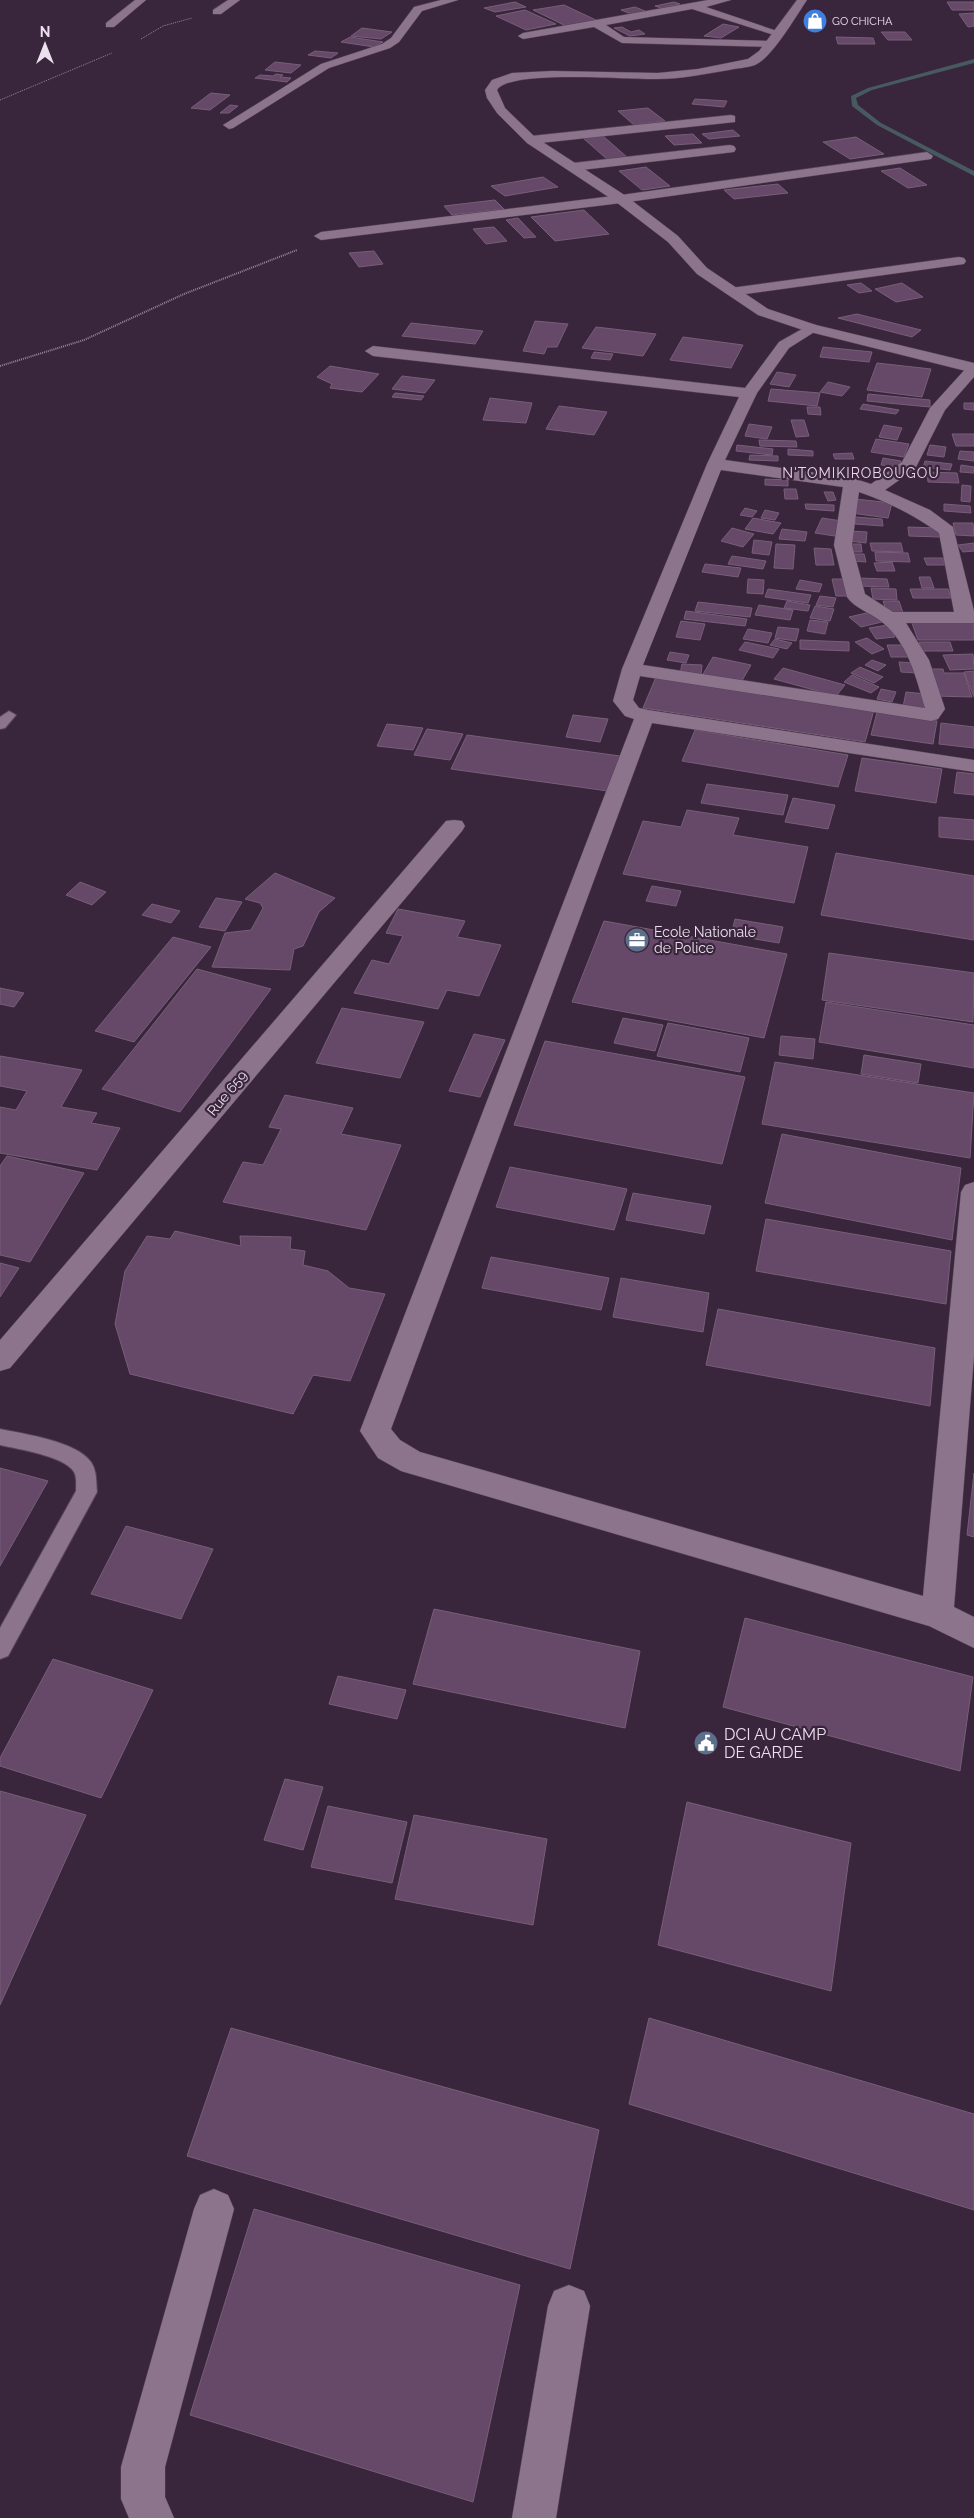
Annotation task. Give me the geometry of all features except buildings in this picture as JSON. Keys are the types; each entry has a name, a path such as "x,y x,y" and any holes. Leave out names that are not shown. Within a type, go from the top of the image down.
{"street":[{"path":"110,25 141,0"},
{"path":"217,12 236,0"},
{"path":"229,124 325,66 386,46 395,40 418,9 453,0"},
{"path":"523,36 726,0"},
{"path":"802,0 774,39 752,62 698,72 658,76 552,74 512,76 496,82 491,90 493,98 501,110 531,140 621,199 673,239 702,270 731,292 763,312 810,328 974,368 938,408 909,466 872,490"},
{"path":"692,6 774,39"},
{"path":"596,23 622,40 774,39"},
{"path":"531,140 731,119"},
{"path":"573,167 730,149"},
{"path":"321,236 621,199 927,156"},
{"path":"731,292 959,261"},
{"path":"810,328 784,345 749,393 715,464 632,669 622,701 632,712 645,716 974,766"},
{"path":"373,350 749,393"},
{"path":"715,464 852,482 924,514 946,531 969,617 890,618"},
{"path":"632,669 931,715 935,710 925,673 910,642 890,618 856,597 843,545 852,482"},
{"path":"645,716 375,1430 389,1449 412,1462 937,1614 974,1633"},
{"name":"Rue 659","path":"0,1360 454,826"},
{"path":"937,1614 974,1192"},
{"path":"152,2518 143,2499 143,2467 214,2210"},
{"path":"534,2518 569,2306"}],"lane":[{"path":"0,1437 58,1453 78,1461 85,1470 87,1492 0,1649"}],"path":[{"path":"0,366 84,340 184,294 312,244 321,236"}],"waterway":[{"path":"974,61 870,89 853,97 855,106 879,124 974,174"}],"place":[{"name":"GO CHICHA","path":"815,21"},
{"name":"Ecole Nationale de Police","path":"637,940"},
{"name":"DCI AU CAMP DE GARDE","path":"706,1743"}],"district":[{"name":"N'TOMIKIROBOUGOU","path":"861,473"}]}
